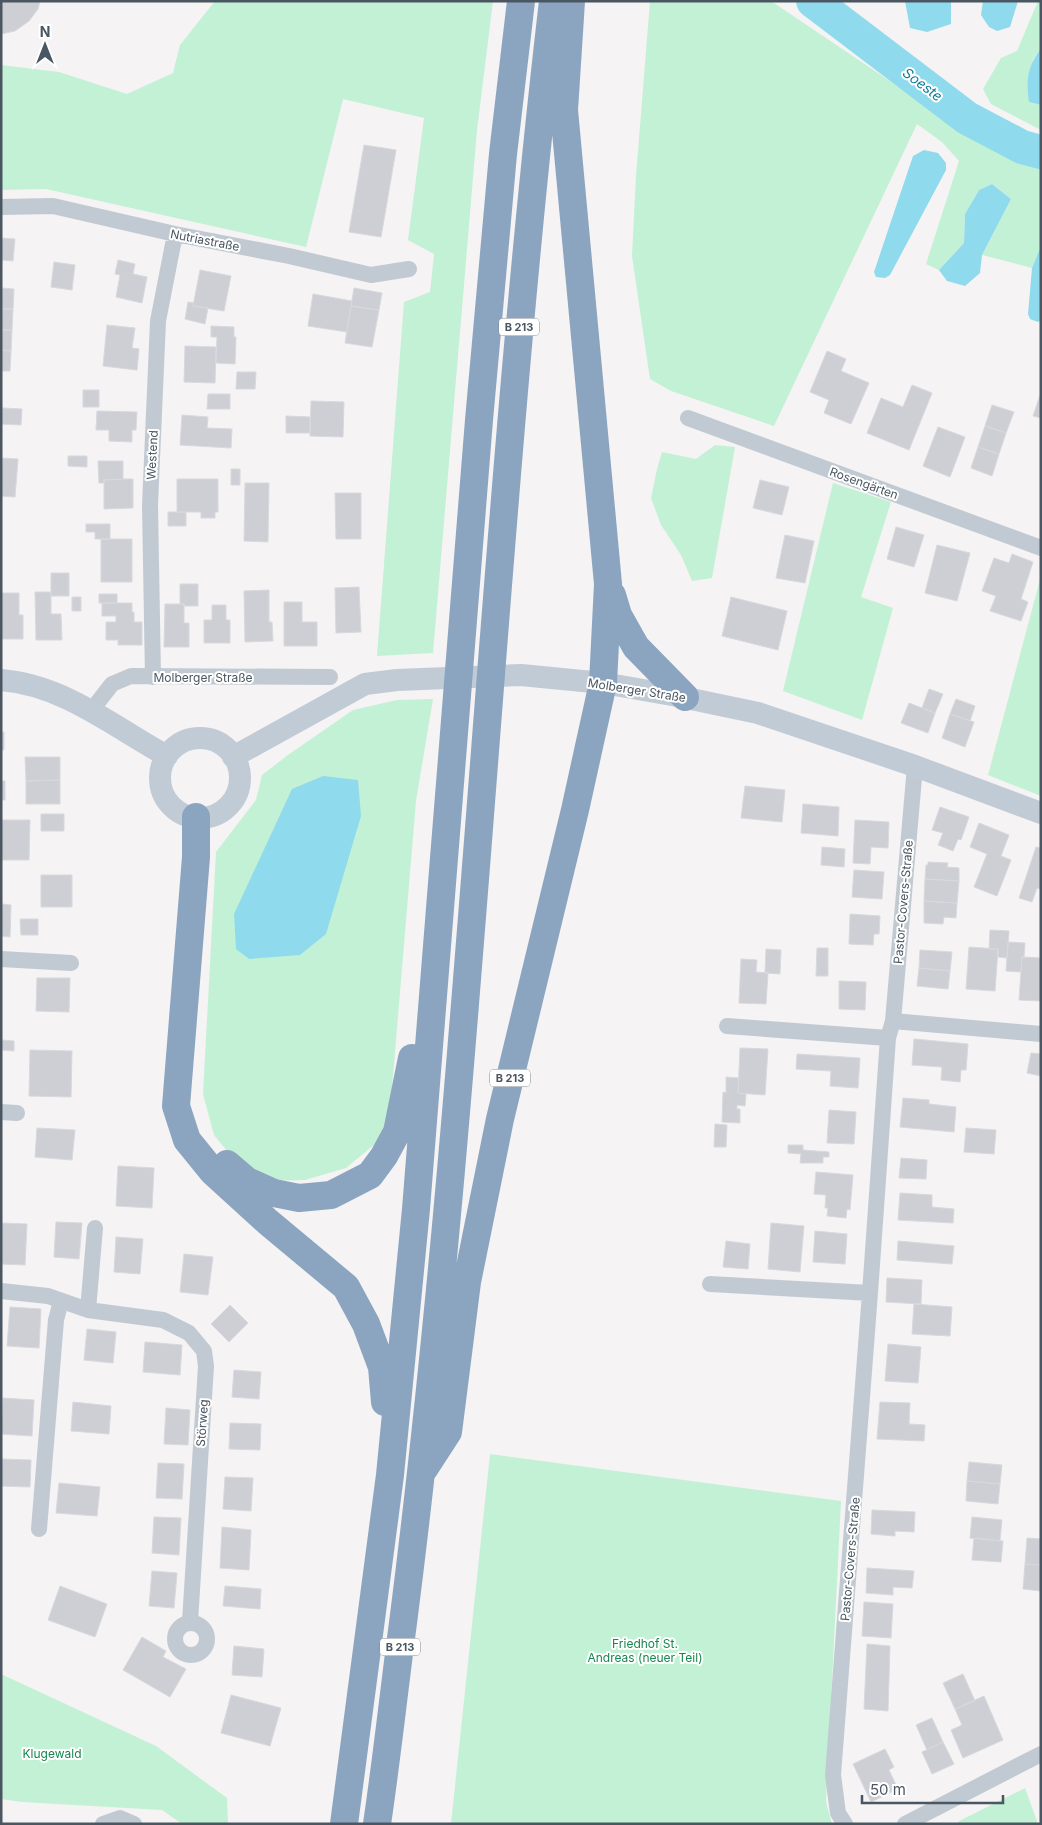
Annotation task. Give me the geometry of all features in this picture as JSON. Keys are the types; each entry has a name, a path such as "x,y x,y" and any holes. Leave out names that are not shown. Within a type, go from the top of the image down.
{"highway":[{"name":"B 213","path":"344,1824 390,1475 416,1209 500,184 521,1"},
{"name":"B 213","path":"377,1824 422,1471 455,1127 512,404 536,152 553,1"},
{"name":"B 213","path":"422,1471 448,1432 468,1282 498,1128 575,810 603,683 608,584 564,110 571,1"},
{"name":"B 213","path":"608,584 618,615 636,647 685,697"},
{"path":"183,1009 196,857 196,817"},
{"name":"B 213","path":"183,1009 186,1083 200,1131 211,1151 247,1181 274,1193 299,1198 331,1195 370,1175 398,1132 424,992 437,949"},
{"name":"B 213","path":"183,1009 176,1106 187,1140 213,1172 268,1222 346,1287 366,1324 382,1367 390,1475"}],"main road":[{"name":"Molberger Straße","path":"233,757 365,684 397,680 520,675 603,683 685,697 758,713 915,766 1041,813"},
{"path":"1,680 21,682 60,695 167,756"},
{"path":"192,738 206,738 218,742 229,750 233,757 240,774 239,787 234,799 225,809 213,816 187,816 175,809 167,800 161,788 160,775 163,762 170,751 180,743 192,738"}],"street":[{"name":"Nutriastraße","path":"1,207 53,206 371,275 409,269"},
{"name":"Westend","path":"154,677 150,505 158,321 175,234"},
{"name":"Rosengärten","path":"688,418 1041,548"},
{"name":"Molberger Straße","path":"91,711 112,684 131,676 330,677"},
{"name":"Pastor-Covers-Straße","path":"845,1824 838,1813 833,1775 888,1038 893,1022 915,766"},
{"path":"1,959 71,963"},
{"path":"893,1022 1041,1034"},
{"path":"727,1026 888,1038"},
{"path":"88,1310 95,1228"},
{"path":"710,1284 870,1293"},
{"name":"Störweg","path":"1,1290 48,1296 88,1310 163,1320 189,1333 204,1351 206,1366 190,1622"},
{"path":"39,1529 56,1320 61,1301"},
{"path":"905,1824 1041,1754"},
{"path":"103,1824 120,1818 134,1824"}],"green space":[{"path":"215,1 493,1 477,130 433,653 377,656 404,302 430,292 434,254 408,240 424,118 343,99 306,247 46,189 1,190 1,65 59,72 127,94 173,73 180,45"},
{"path":"650,1 771,1 927,106 944,109 1041,159 1041,246 1032,268 982,255 1011,199 992,184 979,190 965,214 964,243 939,270 926,264 959,161 942,142 917,124 774,426 671,391 650,379 632,256 636,176"},
{"path":"1038,1 1041,1 1041,48 1033,59 1029,102 1041,105 1041,130 991,104 983,89 1001,58 1017,51"},
{"path":"715,445 735,447 712,578 692,581 681,555 661,525 651,498 662,452 696,459"},
{"path":"833,483 891,502 861,597 893,608 862,720 783,691"},
{"path":"1041,576 1041,796 988,775"},
{"path":"433,699 416,801 390,1112 380,1140 346,1168 305,1180 267,1181 237,1163 214,1135 203,1094 216,852 256,800 262,775 288,755 353,710 397,700"},
{"name":"Friedhof St. Andreas (neuer Teil)","path":"490,1454 841,1501 826,1802 832,1824 451,1824"},
{"name":"Klugewald","path":"1,1674 156,1746 227,1798 228,1824 182,1824 162,1810 22,1802 1,1799"},
{"path":"1025,1788 1038,1824 957,1824 959,1821"}],"water":[{"path":"905,1 951,1 951,24 927,32 910,28"},
{"path":"983,1 1018,1 1010,27 997,31 989,27 981,15"},
{"path":"1041,48 1041,105 1029,102 1028,87 1030,68"},
{"path":"924,150 938,153 946,163 946,170 890,275 885,278 876,277 874,272 913,156"},
{"path":"992,184 1011,199 982,255 980,273 965,286 947,281 939,270 964,243 965,214 979,190"},
{"path":"1041,246 1041,320 1038,322 1030,319 1028,314 1032,268"},
{"path":"323,776 358,780 361,816 326,934 300,955 249,959 236,949 234,914 292,789"}],"building":[{"path":"1,1 40,1 38,9 29,21 15,31 1,34"},
{"path":"364,145 396,150 381,237 349,232"},
{"path":"1,238 15,239 13,261 2,260 1,274"},
{"path":"118,260 135,264 133,274 147,277 142,303 116,297 120,275 115,274"},
{"path":"54,262 75,265 72,290 51,287"},
{"path":"200,270 231,276 224,311 193,306"},
{"path":"1,288 14,289 13,309 1,309"},
{"path":"354,288 382,293 379,310 351,306"},
{"path":"313,294 352,301 347,332 308,326"},
{"path":"188,302 194,303 193,306 208,308 205,324 185,319"},
{"path":"351,306 379,310 372,347 345,343"},
{"path":"1,309 13,309 12,330 1,330"},
{"path":"107,325 135,328 132,348 139,349 137,370 103,366"},
{"path":"211,326 234,327 234,337 236,337 235,364 216,363 217,337 211,337"},
{"path":"1,330 12,330 11,351 1,350"},
{"path":"185,346 216,347 215,383 184,382"},
{"path":"1,350 11,351 10,371 1,371"},
{"path":"827,351 846,359 841,371 869,383 851,424 824,413 829,400 810,392"},
{"path":"237,372 256,372 255,389 236,389"},
{"path":"912,385 932,393 909,450 867,433 881,398 903,407"},
{"path":"83,390 99,390 99,407 83,407"},
{"path":"1041,392 1041,418 1033,416"},
{"path":"208,394 230,394 230,409 207,409"},
{"path":"1,395 2,408 22,409 21,425 1,424"},
{"path":"311,401 344,402 343,437 310,436"},
{"path":"992,405 1014,412 1006,433 985,426"},
{"path":"97,411 137,412 136,430 132,430 132,442 109,441 109,430 96,430"},
{"path":"182,415 208,417 207,428 232,429 231,448 180,445"},
{"path":"286,416 310,417 310,433 286,433"},
{"path":"985,426 1006,433 999,454 978,447"},
{"path":"938,427 965,437 950,477 923,466"},
{"path":"978,447 999,454 992,476 971,468"},
{"path":"68,456 87,456 87,467 68,466"},
{"path":"1,458 18,459 15,497 1,496"},
{"path":"98,461 123,461 123,479 104,480 104,483 99,483"},
{"path":"231,469 240,469 240,485 231,485"},
{"path":"133,479 133,508 104,509 104,480"},
{"path":"177,479 218,479 218,512 215,512 215,518 201,518 201,512 177,512"},
{"path":"760,480 789,487 782,515 753,508"},
{"path":"245,483 269,483 268,542 244,541"},
{"path":"335,493 361,493 361,539 336,539"},
{"path":"168,512 186,512 186,526 168,526"},
{"path":"86,524 110,524 110,539 95,539 95,532 86,532"},
{"path":"896,527 924,535 914,567 887,559"},
{"path":"785,535 814,541 805,583 776,578"},
{"path":"101,539 132,539 132,582 101,582"},
{"path":"937,545 970,553 957,601 925,593"},
{"path":"1012,554 1033,562 1021,599 1028,602 1021,621 990,611 996,596 982,591 994,558 1009,563"},
{"path":"51,573 69,573 69,596 51,596"},
{"path":"180,584 198,584 198,606 184,606 184,604 180,604"},
{"path":"359,587 361,632 336,633 335,588"},
{"path":"269,590 269,622 272,622 273,641 245,642 244,591"},
{"path":"35,592 51,592 51,614 61,614 62,640 36,640"},
{"path":"1,593 19,593 19,615 23,615 23,639 1,639"},
{"path":"99,594 117,594 117,603 99,603"},
{"path":"72,597 81,597 81,611 72,611"},
{"path":"731,597 787,611 778,650 722,636"},
{"path":"284,602 302,602 302,622 317,622 317,646 284,646"},
{"path":"102,603 132,603 134,622 142,622 142,645 118,645 118,640 106,640 106,622 116,622 116,616 102,616"},
{"path":"165,604 184,604 184,623 189,623 189,647 164,647"},
{"path":"212,605 226,605 226,620 230,620 230,643 204,643 204,620 212,620"},
{"path":"929,689 943,694 935,713 922,708"},
{"path":"956,699 975,706 970,721 950,714"},
{"path":"909,703 935,713 928,733 901,723"},
{"path":"950,714 974,722 965,747 942,738"},
{"path":"1,732 4,732 4,750 1,750"},
{"path":"25,757 60,757 60,780 26,781"},
{"path":"60,780 60,804 26,804 26,781"},
{"path":"1,781 5,781 5,800 1,800"},
{"path":"745,786 785,790 782,822 741,818"},
{"path":"803,804 839,807 838,836 801,833"},
{"path":"940,807 969,817 961,840 958,839 953,851 938,845 943,833 932,830"},
{"path":"41,814 64,814 64,831 41,831"},
{"path":"1,820 30,820 29,860 1,860"},
{"path":"855,820 889,822 888,848 871,847 870,864 853,863"},
{"path":"979,823 1009,835 1001,856 1011,860 997,896 974,887 987,854 970,847"},
{"path":"822,847 845,849 844,867 821,865"},
{"path":"1036,847 1041,848 1041,889 1037,888 1032,902 1019,898"},
{"path":"928,862 948,863 947,867 959,868 959,881 925,879"},
{"path":"854,870 884,872 882,899 852,897"},
{"path":"41,875 72,875 72,907 41,907"},
{"path":"925,879 959,881 957,903 924,901"},
{"path":"924,901 957,903 956,918 944,917 943,924 924,923"},
{"path":"1,904 11,905 10,937 1,936"},
{"path":"850,914 880,916 879,934 874,934 873,945 849,944"},
{"path":"20,919 38,919 38,935 21,935"},
{"path":"990,930 1009,931 1007,958 998,957 998,949 989,949"},
{"path":"1008,942 1025,943 1021,972 1006,971"},
{"path":"969,947 998,949 995,991 966,989"},
{"path":"817,948 828,948 828,976 816,976"},
{"path":"766,949 781,950 780,974 765,973"},
{"path":"920,950 952,952 950,971 919,968"},
{"path":"1022,957 1041,958 1041,1001 1019,1000"},
{"path":"741,959 757,960 756,972 768,973 766,1004 739,1003"},
{"path":"919,968 950,971 948,989 917,986"},
{"path":"37,978 70,978 69,1012 36,1011"},
{"path":"839,981 866,982 865,1010 839,1009"},
{"path":"914,1039 968,1044 966,1070 961,1070 960,1082 941,1080 942,1067 912,1065"},
{"path":"1,1040 14,1041 14,1051 1,1050"},
{"path":"740,1048 768,1049 765,1095 738,1093"},
{"path":"30,1050 72,1051 71,1097 29,1096"},
{"path":"1031,1053 1041,1054 1041,1076 1027,1073"},
{"path":"797,1054 860,1058 858,1088 830,1086 831,1071 796,1069"},
{"path":"726,1077 739,1078 738,1093 746,1094 745,1106 737,1105 737,1109 740,1109 740,1123 722,1122 723,1092 726,1093"},
{"path":"903,1098 929,1100 929,1104 956,1107 954,1132 900,1127"},
{"path":"829,1110 856,1112 854,1144 827,1143"},
{"path":"715,1124 727,1125 726,1147 714,1147"},
{"path":"37,1128 75,1130 72,1160 35,1157"},
{"path":"966,1128 996,1130 994,1154 964,1152"},
{"path":"788,1145 803,1145 803,1150 829,1152 829,1157 823,1157 823,1163 800,1163 801,1154 788,1153"},
{"path":"901,1158 927,1160 926,1179 899,1178"},
{"path":"118,1166 154,1168 152,1208 116,1206"},
{"path":"816,1172 853,1175 850,1210 847,1209 846,1218 827,1216 828,1208 825,1208 826,1195 814,1194"},
{"path":"900,1193 932,1195 932,1207 954,1209 953,1223 898,1220"},
{"path":"56,1222 82,1223 79,1259 54,1257"},
{"path":"1,1223 27,1224 25,1265 1,1264"},
{"path":"771,1223 804,1226 800,1272 768,1269"},
{"path":"815,1231 847,1234 845,1264 813,1262"},
{"path":"116,1237 143,1239 140,1274 114,1272"},
{"path":"726,1241 750,1244 748,1269 723,1267"},
{"path":"898,1241 954,1246 952,1264 897,1260"},
{"path":"184,1254 213,1257 208,1295 180,1292"},
{"path":"887,1278 922,1280 921,1304 886,1302"},
{"path":"914,1304 952,1307 950,1336 912,1334"},
{"path":"230,1305 248,1323 229,1342 211,1324"},
{"path":"10,1307 41,1309 39,1348 7,1346"},
{"path":"87,1329 116,1332 113,1363 84,1360"},
{"path":"145,1342 182,1345 180,1375 143,1372"},
{"path":"888,1344 921,1347 918,1383 885,1381"},
{"path":"234,1370 261,1372 259,1399 232,1397"},
{"path":"3,1398 34,1400 32,1436 1,1434"},
{"path":"73,1402 111,1406 109,1434 71,1431"},
{"path":"880,1402 910,1403 909,1424 925,1425 924,1441 877,1439"},
{"path":"166,1408 190,1410 188,1445 164,1444"},
{"path":"230,1423 261,1424 260,1450 229,1449"},
{"path":"1,1459 31,1460 30,1487 1,1486"},
{"path":"969,1462 1002,1465 1000,1484 967,1481"},
{"path":"158,1463 184,1464 182,1499 156,1498"},
{"path":"225,1477 253,1478 251,1511 223,1509"},
{"path":"967,1481 1000,1484 998,1504 966,1501"},
{"path":"59,1483 100,1487 97,1516 56,1513"},
{"path":"872,1510 915,1512 914,1532 895,1531 895,1536 871,1534"},
{"path":"154,1517 181,1518 179,1555 152,1553"},
{"path":"972,1517 1002,1520 1000,1541 970,1538"},
{"path":"222,1527 251,1530 249,1570 220,1568"},
{"path":"974,1538 1003,1541 1001,1562 972,1560"},
{"path":"1027,1538 1041,1539 1041,1565 1025,1564"},
{"path":"1025,1564 1041,1565 1041,1591 1023,1589"},
{"path":"867,1568 914,1571 912,1588 893,1587 893,1595 866,1593"},
{"path":"152,1571 177,1573 174,1608 149,1606"},
{"path":"60,1586 107,1604 95,1637 48,1620"},
{"path":"225,1586 261,1589 260,1609 223,1606"},
{"path":"864,1602 893,1604 891,1638 862,1636"},
{"path":"142,1637 166,1651 163,1657 186,1669 170,1697 123,1670"},
{"path":"867,1644 890,1646 888,1711 864,1709"},
{"path":"234,1646 264,1649 262,1677 232,1675"},
{"path":"963,1674 975,1701 955,1709 943,1683"},
{"path":"231,1695 281,1708 270,1746 221,1733"},
{"path":"984,1696 1003,1740 963,1758 951,1730 962,1725 955,1709"},
{"path":"932,1718 943,1742 927,1750 916,1725"},
{"path":"943,1742 954,1764 932,1774 922,1752"},
{"path":"885,1749 894,1767 889,1770 898,1789 871,1802 853,1764"}],"waterway":[{"name":"Soeste","path":"813,1 967,118 1022,147 1041,152"}]}
